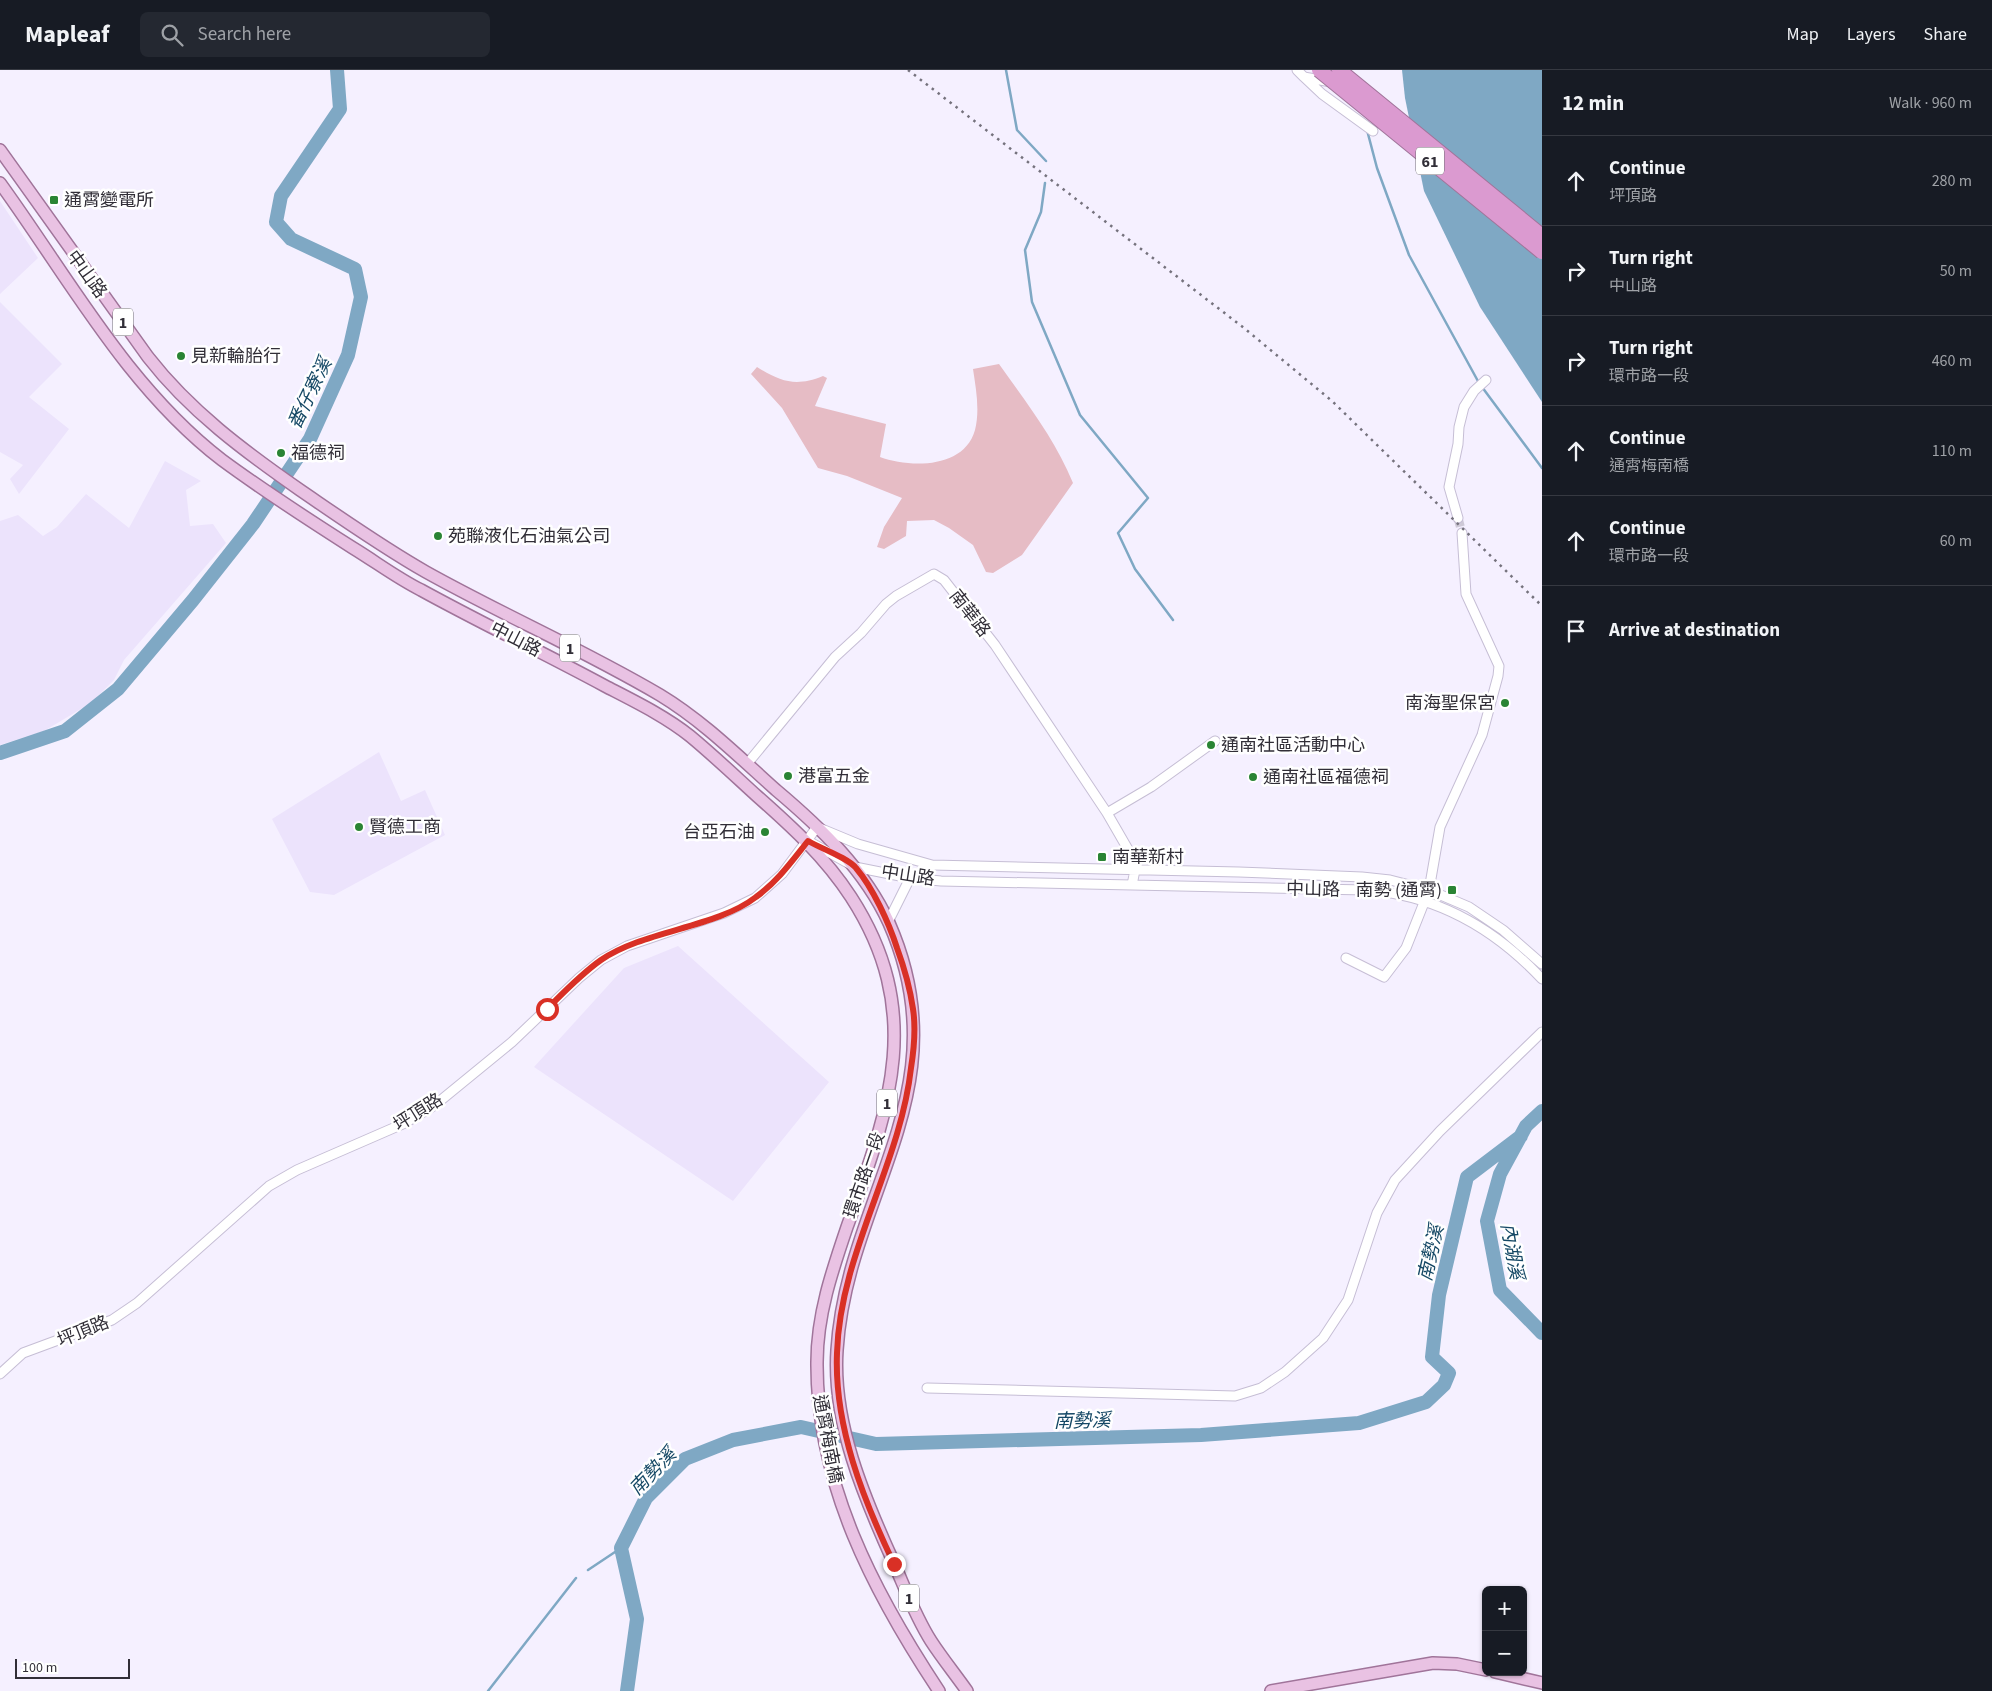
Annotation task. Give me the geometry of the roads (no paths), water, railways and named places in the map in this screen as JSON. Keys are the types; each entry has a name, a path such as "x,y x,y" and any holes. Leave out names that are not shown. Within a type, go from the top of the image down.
{"highway":[{"name":"61","path":"1319,70 1542,252"},
{"name":"61","path":"1339,70 1542,236"}],"main road":[{"name":"中山路","path":"2,156 82,268 166,380 207,420 342,520 426,571 661,696 698,721 817,827"},
{"name":"中山路","path":"0,183 105,334 162,405 186,430 261,487 418,589 531,646 649,710 689,734 808,841"},
{"name":"環市路一段","path":"817,827 855,867 888,922 903,964 913,1009 912,1063 903,1117 850,1272 842,1308 836,1352 838,1375"},
{"name":"環市路一段","path":"808,841 851,897 877,945 892,1002 895,1035 894,1064 889,1094 875,1148 830,1273 816,1360 818,1379"},
{"name":"通霄梅南橋","path":"838,1375 850,1452 865,1497 910,1601 930,1639 967,1691"},
{"name":"通霄梅南橋","path":"818,1379 826,1447 840,1498 866,1565 882,1596 939,1691"},
{"path":"1271,1691 1433,1663 1458,1664 1482,1669"},
{"path":"1512,1676 1542,1683"}],"street":[{"path":"1297,70 1322,94 1373,131"},
{"path":"1304,77 1344,85 1364,83"},
{"path":"1458,518 1449,487 1458,444 1459,427 1464,408 1474,391 1486,380"},
{"path":"1346,958 1384,976 1406,948 1429,890 1440,827 1482,734 1498,676 1499,666 1466,594 1462,533"},
{"name":"南華路","path":"747,764 835,657 886,604 934,574 944,580 995,645 1107,813 1133,858 1135,870"},
{"path":"1107,813 1151,787 1215,741"},
{"name":"坪頂路","path":"0,1374 23,1353 112,1320 124,1312 269,1186 296,1170 406,1123 435,1104 512,1042 579,978 601,960 628,946 724,913 755,898 782,874 817,827"},
{"name":"中山路","path":"817,827 858,844 932,865 1362,877 1390,880 1429,890 1469,907 1503,930 1542,964"},
{"name":"中山路","path":"808,841 855,867 910,878 951,881 1366,890 1404,894 1460,914 1524,960 1542,979"},
{"path":"1132,885 1135,870"},
{"path":"888,922 910,878"},
{"path":"927,1388 1235,1396 1261,1388 1285,1372 1333,1327 1348,1300 1357,1278 1377,1213 1395,1180 1440,1132 1542,1032"}],"water":[{"path":"1402,70 1542,70 1542,402 1480,307 1424,191 1405,98"}],"waterway":[{"name":"番仔寮溪","path":"0,753 65,731 118,689 193,600 253,524 310,439 348,355 361,297 355,269 291,239 276,222 281,196 340,109 337,70"},
{"path":"1006,70 1017,130 1046,161"},
{"path":"1367,130 1377,168 1409,255 1479,383"},
{"path":"1045,183 1041,212 1025,250 1032,302 1080,415 1148,498 1118,533 1135,569 1173,620"},
{"path":"1482,387 1542,468"},
{"name":"內湖溪","path":"1542,1111 1526,1126 1500,1174 1487,1221 1500,1290 1542,1333"},
{"name":"南勢溪","path":"627,1691 637,1619 621,1548 646,1498 685,1459 733,1440 801,1427 876,1444 1201,1435 1359,1423 1426,1402 1444,1385 1449,1373 1432,1357 1439,1295 1467,1177 1521,1136"},
{"path":"588,1570 621,1548"},
{"path":"488,1691 576,1578"}],"tunnel":[{"path":"1458,518 1462,533"}],"railway":[{"path":"908,70 1244,328 1332,401 1542,606"}],"place":[{"name":"通霄變電所","path":"54,200"},
{"name":"見新輪胎行","path":"181,356"},
{"name":"福德祠","path":"281,453"},
{"name":"苑聯液化石油氣公司","path":"438,536"},
{"name":"南海聖保宮","path":"1505,703"},
{"name":"通南社區活動中心","path":"1211,745"},
{"name":"港富五金","path":"788,776"},
{"name":"通南社區福德祠","path":"1253,777"},
{"name":"賢德工商","path":"359,827"},
{"name":"台亞石油","path":"765,832"},
{"name":"南華新村","path":"1102,857"},
{"name":"南勢 (通霄)","path":"1452,890"}]}
